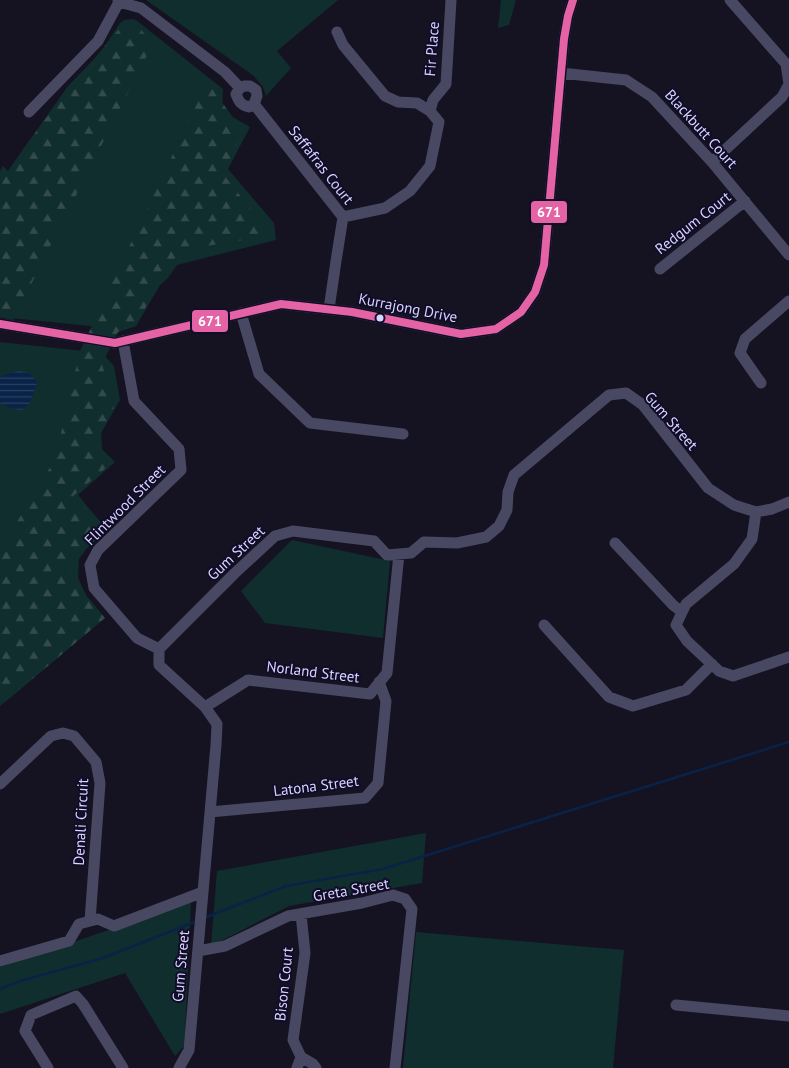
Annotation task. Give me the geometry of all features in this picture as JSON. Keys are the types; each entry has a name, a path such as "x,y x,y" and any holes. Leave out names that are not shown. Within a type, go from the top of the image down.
{"street":[{"name":"Fir Place","path":"430,111 433,100 446,84 450,0"},
{"name":"Kurrajong Drive","path":"0,324 115,343 281,304 352,312 461,334 496,329 521,312 536,292 544,265 565,32 573,0"},
{"path":"712,162 782,97 789,84 786,64 730,0"},
{"path":"29,112 98,41 118,1"},
{"name":"Saffafras Court","path":"118,1 141,8 226,72 240,88 250,86 256,90 257,96 254,104 343,217 329,309"},
{"path":"338,32 343,45 385,96 398,102 417,104 430,111 438,122 430,166 410,191 385,208 343,217"},
{"name":"Blackbutt Court","path":"561,73 626,80 652,97 712,162 789,255"},
{"name":"Redgum Court","path":"660,268 745,202"},
{"path":"761,383 740,353 745,339 789,301"},
{"path":"241,314 259,374 310,423 403,434"},
{"name":"Flintwood Street","path":"122,341 134,400 179,449 181,470 98,550 90,565 94,588 136,638 159,649"},
{"name":"Gum Street","path":"179,1068 189,1050 217,724 205,707 159,665 159,649 235,573 275,536 293,531 374,541 387,555 411,553 424,542 457,543 486,537 499,526 507,510 508,492 514,475 609,395 626,394 643,406 708,488 734,505 756,512"},
{"path":"789,502 772,509 756,512 752,539 734,564 686,604 676,625 687,641 719,671 733,676 789,657"},
{"path":"615,543 673,605 682,612"},
{"name":"Norland Street","path":"205,707 248,680 370,694 387,673 399,554"},
{"path":"544,625 609,697 633,706 686,690 712,664"},
{"name":"Latona Street","path":"210,812 365,798 378,782 386,702 379,682"},
{"name":"Denali Circuit","path":"0,784 51,736 63,733 74,736 96,762 100,783 90,921"},
{"path":"0,961 69,941 79,924 98,919 114,926 203,892"},
{"name":"Greta Street","path":"198,951 225,946 288,916 362,903 393,895 404,899 412,909 395,1068"},
{"name":"Bison Court","path":"301,914 305,953 293,1040 299,1062 313,1064 316,1068"},
{"path":"48,1068 25,1031 31,1015 76,996 123,1068"},
{"path":"676,1006 789,1016"}],"green space":[{"path":"146,0 338,0 277,51 291,68 266,96 263,87 254,76"},
{"path":"501,0 516,0 509,25 498,28"},
{"path":"124,20 136,20 223,89 222,111 250,127 228,169 274,223 276,240 177,265 168,278 160,285 136,326 111,328 0,317 0,171 3,166 8,171 68,86 101,52 120,23"},
{"path":"134,22 153,43 13,320 0,317 0,186 13,164 43,123 123,24"},
{"path":"207,82 243,131 223,174 261,222 262,237 181,250 161,278 136,326 118,332 102,364 114,409 97,440 108,466 73,496 107,530 87,548 73,555 70,579 105,618 5,702 0,698 0,550 55,459 80,351"},
{"path":"0,342 102,353 114,366 120,400 101,433 102,449 115,462 78,495 107,530 87,548 79,559 78,578 86,595 105,618 0,706"},
{"path":"292,540 390,561 383,638 265,623 241,591"},
{"path":"426,833 422,883 289,906 211,946 217,871"},
{"path":"191,902 184,1046 175,1056 125,973 0,1014 0,967"},
{"path":"416,932 624,950 613,1068 403,1068"}],"water":[{"path":"19,371 30,374 37,383 29,404 22,410 10,408 0,403 0,377"}],"waterway":[{"path":"204,918 286,886 383,869 789,742"},
{"path":"0,989 20,981 103,958 197,921"}],"transit line":[{"name":"671","path":"0,324 115,343 281,304 352,312 461,334 496,329 521,312 535,292 544,265 564,39 573,0"}]}
